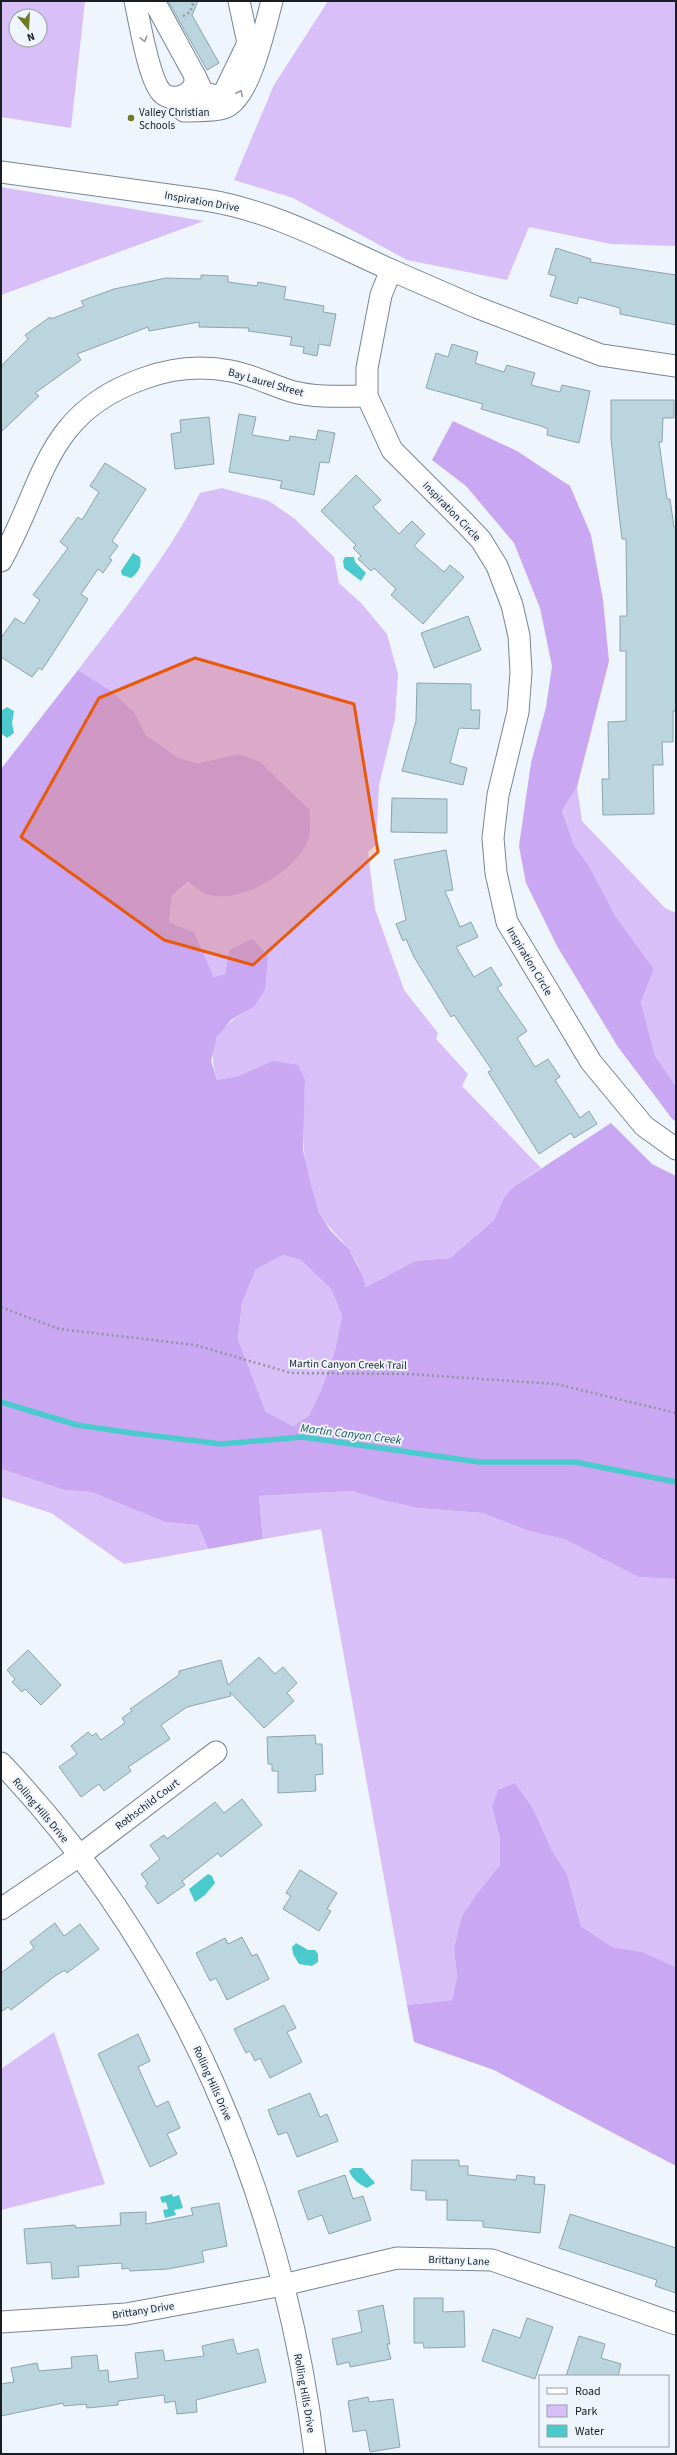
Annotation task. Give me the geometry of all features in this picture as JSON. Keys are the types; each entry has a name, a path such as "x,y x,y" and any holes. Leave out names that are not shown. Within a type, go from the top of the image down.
{"street":[{"path":"135,1 154,80 162,93 172,98 184,111 224,108 237,99 261,42 272,1"},
{"path":"154,1 203,93 222,97 248,43 239,1"},
{"path":"172,98 184,96 194,87 195,76"},
{"name":"Inspiration Drive","path":"1,172 239,206 279,220 391,270"},
{"path":"391,270 476,307 601,355 676,366"},
{"name":"Inspiration Circle","path":"391,270 381,295 367,368 367,396 392,450 481,540 497,566 512,605 520,650 522,672 518,712 498,795 493,838 496,874 507,922 591,1062 644,1126 676,1149"},
{"name":"Bay Laurel Street","path":"1,561 42,470 64,433 79,416 100,399 121,386 175,369 200,368 233,371 296,393 334,396 367,396"},
{"name":"Rothschild Court","path":"1,1909 79,1856 216,1752"},
{"name":"Rolling Hills Drive","path":"1,1763 33,1797 117,1908 150,1960 208,2067 240,2144 262,2206 284,2285 308,2399 315,2454"},
{"name":"Brittany Lane","path":"284,2285 397,2258 492,2260 676,2324"},
{"name":"Brittany Drive","path":"1,2322 126,2314 284,2285"}],"path":[{"name":"Martin Canyon Creek Trail","path":"1,1308 59,1329 195,1345 291,1373 409,1374 556,1384 676,1413"}],"highlighted area":[{"path":"195,658 354,704 378,852 253,965 164,940 21,837 99,698"}],"green space":[{"path":"1,1 85,1 71,128 1,117"},
{"path":"328,1 676,1 676,246 611,244 529,227 507,280 407,260 293,198 234,180 274,85"},
{"path":"1,187 204,221 1,295"},
{"path":"222,488 269,501 295,519 334,557 339,583 361,603 387,634 398,674 395,719 379,785 376,845 368,852 375,909 404,990 438,1033 436,1039 468,1074 462,1086 541,1168 513,1187 504,1197 494,1220 450,1258 415,1261 366,1287 354,1257 323,1218 313,1197 305,1165 303,1131 305,1080 272,1061 238,1076 217,1080 213,1054 214,1044 224,1028 254,1007 268,955 252,940 229,950 225,974 214,977 194,932 169,922 172,896 189,882 206,894 239,754 198,763 179,758 146,735 134,712 110,690 78,670 143,584 173,540 200,493"},
{"path":"577,787 582,821 665,908 676,913 676,1086 655,1056 641,1002 654,969 616,917 589,866 574,845 562,809"},
{"path":"283,1255 301,1260 331,1289 342,1316 335,1350 322,1388 309,1417 293,1426 266,1412 238,1339 242,1303 256,1269"},
{"path":"1,1469 64,1490 91,1492 165,1522 198,1525 208,1549 124,1564 51,1513 1,1497"},
{"path":"352,1491 381,1500 418,1508 482,1513 529,1531 564,1539 638,1577 676,1579 676,1967 643,1952 612,1947 581,1926 567,1874 551,1849 492,1807 500,1839 500,1865 479,1891 454,1949 457,1977 452,2000 407,2005 321,1529 263,1539 259,1496"},
{"path":"54,2032 105,2184 1,2210 1,2069"}],"shaded area":[{"path":"453,421 517,451 570,486 591,535 603,600 609,661 577,787 562,810 574,845 589,866 616,917 654,969 641,1002 655,1056 676,1086 676,1121 673,1120 618,1047 557,946 526,883 519,846 531,763 546,707 552,666 540,608 514,543 466,486 432,460"},
{"path":"78,670 110,690 134,712 146,735 179,758 198,763 239,754 260,762 310,810 309,837 303,849 293,862 281,873 251,890 235,895 220,896 206,894 188,882 172,896 169,922 194,932 214,977 225,974 229,950 252,939 268,955 265,989 254,1007 231,1020 217,1037 211,1061 217,1080 238,1076 272,1061 298,1065 305,1080 303,1150 310,1182 319,1212 330,1230 349,1249 363,1276 366,1287 415,1261 450,1258 494,1220 504,1197 513,1187 611,1123 652,1164 676,1176 676,1579 638,1577 564,1539 529,1531 482,1513 418,1508 381,1500 352,1491 259,1496 263,1539 208,1549 198,1525 165,1522 91,1492 64,1490 1,1469 1,769","holes":["283,1255 301,1260 331,1289 342,1316 335,1350 322,1388 309,1416 293,1426 266,1412 238,1339 242,1303 256,1269"]},
{"path":"515,1783 533,1809 551,1849 567,1874 581,1926 612,1947 643,1952 676,1967 676,2166 494,2070 414,2042 407,2005 452,2000 457,1977 454,1949 462,1916 479,1891 500,1865 500,1839 492,1807 498,1790"}],"water":[{"path":"133,553 140,557 140,567 136,574 131,578 122,575 121,571"},
{"path":"345,557 354,557 355,562 366,573 361,581 344,568 343,561"},
{"path":"7,707 14,711 12,723 14,733 7,738 1,733 1,711"},
{"path":"208,1874 212,1876 215,1883 205,1895 195,1902 189,1889"},
{"path":"296,1943 308,1950 315,1950 318,1954 318,1962 312,1966 299,1964 293,1954 292,1947"},
{"path":"353,2168 362,2168 375,2183 367,2188 359,2183 352,2177 349,2171"},
{"path":"172,2194 173,2197 179,2195 183,2208 174,2210 176,2215 165,2218 163,2210 168,2209 166,2202 162,2203 160,2197"}],"building":[{"path":"168,1 198,1 192,15 219,63 207,70"},
{"path":"556,248 591,259 590,262 676,275 676,325 620,314 620,308 579,297 577,304 550,296 556,276 548,274"},
{"path":"201,275 228,276 228,282 257,286 258,282 286,287 284,299 324,306 323,312 336,314 330,346 319,344 317,356 303,353 304,347 290,345 292,337 248,331 249,328 199,327 199,322 149,331 148,327 77,354 81,360 35,393 39,396 1,432 1,366 28,339 25,335 50,317 51,319 84,306 81,301 114,289 166,278 201,279"},
{"path":"452,344 478,352 475,363 504,372 507,365 535,373 531,385 560,392 562,385 590,391 579,443 547,435 548,429 541,426 481,409 483,404 426,388 436,353 448,357"},
{"path":"611,400 674,400 674,418 663,418 662,442 659,442 667,499 670,499 674,527 676,527 676,711 673,711 673,742 662,742 663,765 653,765 654,814 603,815 602,779 609,779 608,722 626,721 626,651 620,651 620,616 627,616 626,539 622,539 618,506 611,438"},
{"path":"239,414 256,417 252,435 289,441 290,436 316,440 318,430 335,433 329,463 320,462 314,495 280,488 282,481 229,472"},
{"path":"209,417 214,464 175,469 171,434 181,432 180,420"},
{"path":"105,463 146,489 112,541 118,546 109,558 112,560 103,573 98,569 81,594 88,599 42,670 39,668 32,677 1,657 1,638 15,618 24,624 40,600 33,595 68,548 60,542 78,517 82,520 99,492 90,486"},
{"path":"356,475 381,500 373,507 399,534 412,521 425,534 414,546 444,572 450,565 464,577 423,624 391,595 396,589 374,568 371,571 358,559 361,556 353,548 356,545 321,511"},
{"path":"468,616 481,650 434,668 421,633"},
{"path":"417,683 471,684 471,710 480,710 479,729 459,728 450,763 467,768 463,785 402,771 416,721"},
{"path":"392,798 447,799 447,833 391,832"},
{"path":"446,850 453,890 445,891 460,927 471,922 478,937 456,947 474,977 491,967 502,985 497,988 527,1031 517,1038 535,1067 548,1059 560,1077 555,1080 580,1118 589,1111 597,1124 574,1138 571,1133 539,1154 488,1072 492,1070 454,1015 451,1017 414,957 406,939 403,941 396,924 406,920 394,860"},
{"path":"28,1650 61,1685 41,1705 25,1689 22,1692 12,1682 15,1679 7,1670"},
{"path":"259,1657 275,1674 283,1667 297,1683 287,1693 294,1701 264,1728 230,1692 231,1696 187,1707 161,1725 170,1739 128,1767 131,1771 104,1791 99,1784 81,1797 59,1767 77,1754 71,1746 88,1732 92,1736 96,1733 101,1740 125,1723 122,1718 132,1711 130,1709 179,1675 179,1671 221,1660 228,1685"},
{"path":"315,1735 316,1744 322,1744 323,1774 315,1775 316,1791 278,1793 278,1771 272,1771 272,1764 268,1764 267,1737"},
{"path":"242,1799 262,1825 221,1857 218,1853 182,1881 185,1885 158,1904 145,1886 148,1884 141,1874 160,1859 150,1845 164,1835 167,1839 215,1802 224,1813"},
{"path":"300,1870 337,1893 327,1909 331,1911 319,1931 283,1909 291,1896 286,1893"},
{"path":"55,1923 64,1936 80,1924 99,1949 67,1973 65,1970 55,1976 11,2010 8,2007 1,2012 1,1973 34,1948 30,1942"},
{"path":"242,1937 252,1956 257,1954 269,1979 227,2000 216,1978 210,1981 196,1953 225,1938 228,1944"},
{"path":"284,2005 296,2028 287,2032 302,2062 270,2078 260,2058 255,2061 250,2051 246,2053 234,2029"},
{"path":"138,2034 150,2061 138,2067 156,2107 168,2101 180,2128 167,2134 177,2154 150,2167 98,2054"},
{"path":"310,2093 320,2117 327,2114 338,2141 297,2157 287,2132 278,2135 268,2110"},
{"path":"412,2160 459,2160 459,2166 468,2166 468,2175 516,2180 517,2175 535,2177 534,2184 545,2185 540,2233 483,2227 483,2221 447,2220 447,2200 426,2200 426,2191 411,2190"},
{"path":"345,2175 353,2199 363,2196 371,2220 329,2234 322,2215 308,2220 298,2191"},
{"path":"219,2203 227,2246 202,2251 204,2262 168,2269 130,2271 129,2268 122,2269 122,2263 78,2266 79,2277 52,2279 51,2262 27,2264 24,2229 75,2225 76,2228 121,2225 120,2213 146,2212 146,2224 193,2215 191,2208"},
{"path":"570,2214 676,2248 676,2293 655,2286 657,2280 559,2248"},
{"path":"414,2298 443,2298 443,2312 464,2311 465,2347 424,2348 423,2343 414,2343"},
{"path":"383,2305 390,2344 387,2344 391,2359 350,2367 349,2362 337,2365 332,2339 362,2332 358,2311"},
{"path":"527,2318 553,2327 535,2379 482,2361 493,2329 520,2338"},
{"path":"579,2336 605,2344 601,2358 621,2364 618,2375 566,2375"},
{"path":"233,2339 237,2354 258,2349 266,2382 196,2400 197,2412 177,2414 175,2401 165,2403 164,2395 118,2401 118,2405 87,2408 86,2404 64,2406 63,2403 1,2416 1,2384 14,2382 11,2368 37,2363 39,2371 72,2368 71,2357 97,2355 99,2371 108,2370 109,2382 138,2378 135,2353 163,2350 165,2361 204,2356 202,2346"},
{"path":"368,2397 369,2402 393,2399 400,2447 370,2452 366,2430 353,2432 348,2401"}],"waterway":[{"name":"Martin Canyon Creek","path":"1,1402 77,1425 221,1444 302,1437 479,1462 575,1462 676,1482"}],"place":[{"name":"Valley Christian Schools","path":"131,118"}]}
